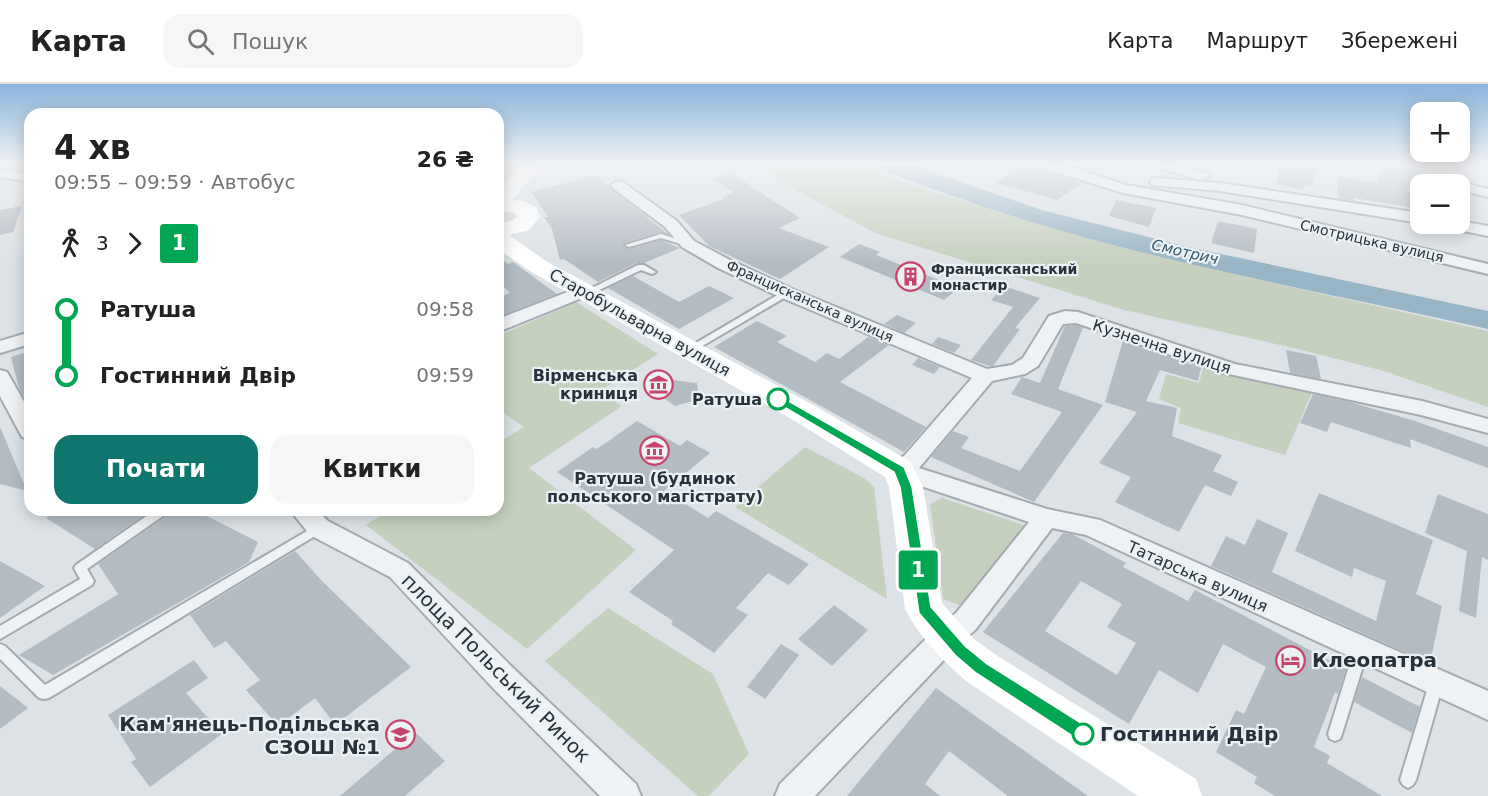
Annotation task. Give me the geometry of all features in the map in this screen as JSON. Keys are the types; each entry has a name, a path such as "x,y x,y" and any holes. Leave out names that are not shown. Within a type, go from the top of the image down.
{"main road":[{"path":"504,230 513,228 526,215 530,197"},
{"path":"504,205 516,206 526,215"},
{"name":"Старобульварна вулиця","path":"526,215 538,266"},
{"name":"Старобульварна вулиця","path":"504,242 538,266 806,414 899,470"},
{"path":"899,470 906,487 924,609 960,651 981,669 1179,796"}],"street":[{"name":"Францисканська вулиця","path":"636,197 671,224 688,244 786,293 985,376"},
{"name":"Смотрицька вулиця","path":"1170,197 1242,210 1488,269"},
{"path":"1294,197 1410,216"},
{"path":"1470,228 1488,231"},
{"path":"504,324 584,292"},
{"name":"Кузнечна вулиця","path":"985,376 1018,370 1031,362 1056,320 1065,317 1078,318 1231,369 1422,408 1488,426"},
{"path":"0,347 24,340"},
{"path":"0,376 24,421"},
{"path":"899,470 912,462 985,376"},
{"name":"Татарська вулиця","path":"899,470 1046,518 1091,527 1488,706"},
{"path":"792,796 948,636 966,621 1046,518"},
{"name":"площа Польський Ринок","path":"311,519 399,570 511,686 624,796"}],"lane":[{"path":"629,245 661,236 688,244"},
{"path":"584,292 641,267 652,272"},
{"path":"689,350 786,293"},
{"path":"0,633 88,581 80,568 154,516"},
{"path":"0,650 44,693 311,519"},
{"path":"1335,734 1361,650"},
{"path":"1408,780 1436,683"}],"green space":[{"path":"809,197 951,197 1238,275 1488,331 1488,407 1384,371 1294,348 1124,310 875,233"},
{"path":"576,302 658,354 600,391 622,406 529,468 636,550 527,649 366,525 380,516 504,516 504,439 524,427 504,413 504,333"},
{"path":"1204,365 1313,390 1285,455 1178,423 1181,408 1159,399 1166,374 1199,383"},
{"path":"805,447 864,478 874,487 887,599 735,507"},
{"path":"942,498 1026,526 968,608 943,599 930,504"},
{"path":"608,608 713,674 749,754 709,796 698,796 545,661"}],"building":[{"path":"535,197 623,197 668,234 660,232 624,243 624,247 630,249 661,240 680,248 644,263 637,263 598,282 564,259 560,260 552,229 544,217 548,217"},
{"path":"722,197 768,197 800,218 779,228 829,247 780,279 709,246 679,215 724,199"},
{"path":"1338,197 1410,197 1410,207 1354,198 1354,201"},
{"path":"1116,200 1156,208 1149,227 1109,216"},
{"path":"22,206 13,232 0,235 0,210"},
{"path":"1218,221 1257,229 1254,253 1211,243"},
{"name":"Францисканський монастир","path":"859,244 880,252 876,255 959,288 944,300 840,257"},
{"path":"504,261 508,264 513,262 557,294 504,315 504,295 510,293 504,287"},
{"path":"633,276 679,302 709,286 734,298 679,329 608,288"},
{"path":"1004,286 1040,298 1015,328 1020,329 993,366 990,366 971,360 1013,307 991,300"},
{"path":"897,315 916,323 904,333 884,324"},
{"path":"757,321 787,336 777,342 815,362 827,353 839,359 868,337 889,345 840,382 926,427 904,452 714,347"},
{"path":"1076,325 1083,328 1058,389 1103,405 1034,502 931,457 953,431 969,437 961,448 1020,471 1062,412 1011,394 1022,377 1040,383 1065,326"},
{"path":"938,337 961,345 954,353 932,344"},
{"path":"1123,341 1201,368 1198,381 1160,370 1146,401 1177,408 1172,436 1222,455 1213,471 1238,482 1231,496 1205,485 1179,532 1115,502 1131,477 1099,463 1137,412 1105,402"},
{"path":"1286,350 1316,356 1321,379 1290,373"},
{"path":"24,353 24,397 19,388 11,357"},
{"path":"918,358 940,367 934,374 912,365"},
{"path":"673,380 697,383 699,399 675,406 658,394"},
{"path":"1313,394 1415,421 1488,447 1488,468 1410,439 1411,448 1331,422 1327,432 1300,423"},
{"path":"637,421 680,446 687,440 710,453 664,491 708,518 716,511 809,564 789,585 768,573 736,608 748,615 714,653 671,624 673,621 629,592 674,550 557,472 593,447 597,449"},
{"path":"0,427 24,484 24,490 0,484"},
{"path":"1319,493 1433,540 1416,594 1442,606 1430,663 1211,566 1226,536 1245,545 1257,519 1288,533 1272,572 1376,621 1386,581 1354,568 1352,577 1295,551"},
{"path":"1438,494 1488,514 1488,560 1482,557 1476,618 1459,611 1467,551 1425,533"},
{"path":"49,516 142,516 95,549 46,518"},
{"path":"167,516 207,516 258,542 249,562 53,675 19,655 118,594 98,564"},
{"path":"1063,533 1072,534 1126,563 1123,567 1188,601 1195,590 1346,669 1338,694 1335,692 1314,747 1330,756 1327,763 1382,796 1275,796 1254,783 1257,777 1216,752 1236,710 1244,714 1266,667 1223,644 1198,693 1159,670 1129,724 983,632","holes":["1081,581 1122,604 1107,627 1136,643 1117,675 1045,631"]},
{"path":"295,551 322,581 411,667 335,725 315,698 278,726 246,690 260,680 226,641 214,648 190,615"},
{"path":"0,561 45,586 0,618"},
{"path":"834,605 868,630 832,666 798,639"},
{"path":"781,644 799,655 765,699 747,687"},
{"path":"194,660 208,678 186,693 222,734 150,787 131,762 136,759 108,715"},
{"path":"1362,677 1420,707 1412,733 1354,702"},
{"path":"0,686 28,708 0,729"},
{"path":"936,688 1088,796 1008,796 949,751 925,784 940,796 847,796"},
{"path":"415,732 445,761 405,796 340,796"}],"waterway":[{"name":"Смотрич","path":"979,197 1109,236 1488,320"}],"bus line":[{"name":"1","path":"778,399 899,470 906,487 924,609 960,651 981,669 1083,734"}],"place":[{"name":"Францисканський монастир","path":"910,277"},
{"name":"Вірменська криниця","path":"659,384"},
{"name":"Ратуша","path":"778,399"},
{"name":"Ратуша (будинок польського магістрату)","path":"655,450"},
{"name":"Клеопатра","path":"1291,660"},
{"name":"Гостинний Двір","path":"1083,734"},
{"name":"Кам'янець-Подільська СЗОШ №1","path":"401,735"}]}
